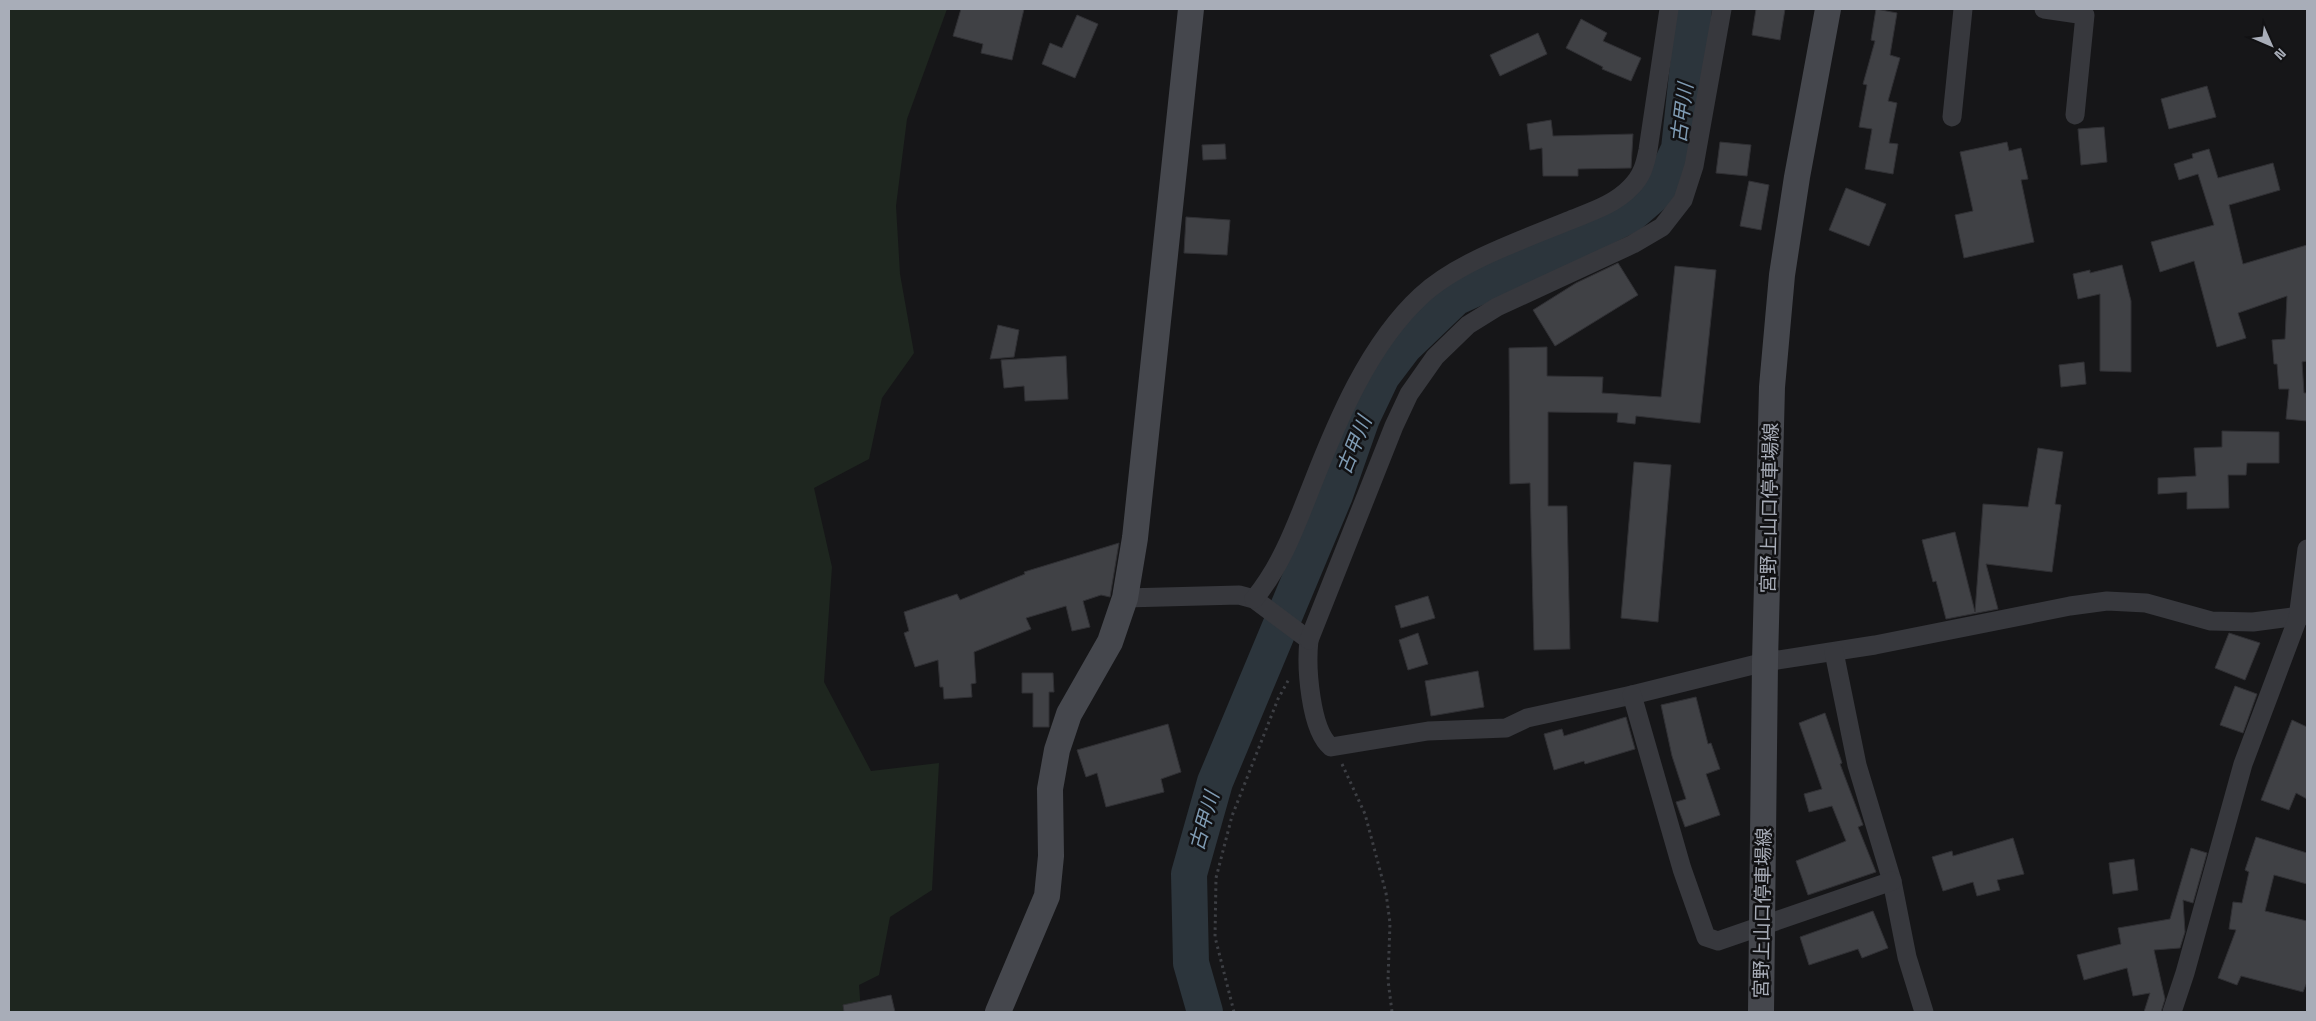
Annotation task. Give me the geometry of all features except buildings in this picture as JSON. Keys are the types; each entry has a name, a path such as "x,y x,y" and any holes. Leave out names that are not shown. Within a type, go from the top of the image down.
{"street":[{"path":"998,1012 1047,896 1050,856 1050,789 1057,750 1069,714 1110,642 1125,598 1135,538 1191,9"},
{"path":"1261,605 1266,584 1284,554 1334,428 1394,323 1422,295 1463,268 1610,204 1631,188 1643,172 1669,9"},
{"path":"1722,9 1694,166 1683,200 1662,226 1633,244 1497,307 1468,325 1435,357 1409,394 1305,637 1315,714 1324,741 1331,747 1428,731 1506,728 1526,718 1632,695 1765,662 1834,652 2070,606 2107,602 2146,603 2211,622 2254,622 2302,616"},
{"name":"宮野上山口停車場線","path":"1761,1012 1765,662 1772,387 1782,275 1797,177 1828,9"},
{"path":"1952,117 1963,9"},
{"path":"2044,9 2069,11 2085,15 2075,115"},
{"path":"2172,1012 2185,973 2243,764 2302,616 2307,550"},
{"path":"1125,598 1239,595 1261,605 1305,637"},
{"path":"1834,652 1857,765 1892,881 1906,957 1924,1012"},
{"path":"1632,695 1682,869 1706,937 1718,942 1892,881"}],"path":[{"path":"1234,1012 1215,937 1216,878 1232,816 1278,698 1292,675 1307,661"},
{"path":"1338,745 1340,758 1365,814 1374,841 1386,893 1390,923 1388,980 1392,1012"}],"shaded area":[{"path":"9,9 947,9 907,119 896,206 900,274 914,353 882,398 869,459 814,488 832,567 824,682 871,771 939,763 932,890 890,917 879,975 859,985 861,1012 9,1012"}],"waterway":[{"name":"古甲川","path":"1205,1012 1191,963 1189,874 1215,782 1335,495 1362,418 1382,376 1404,347 1455,298 1560,250 1630,215 1660,189 1679,149 1694,9"}]}
